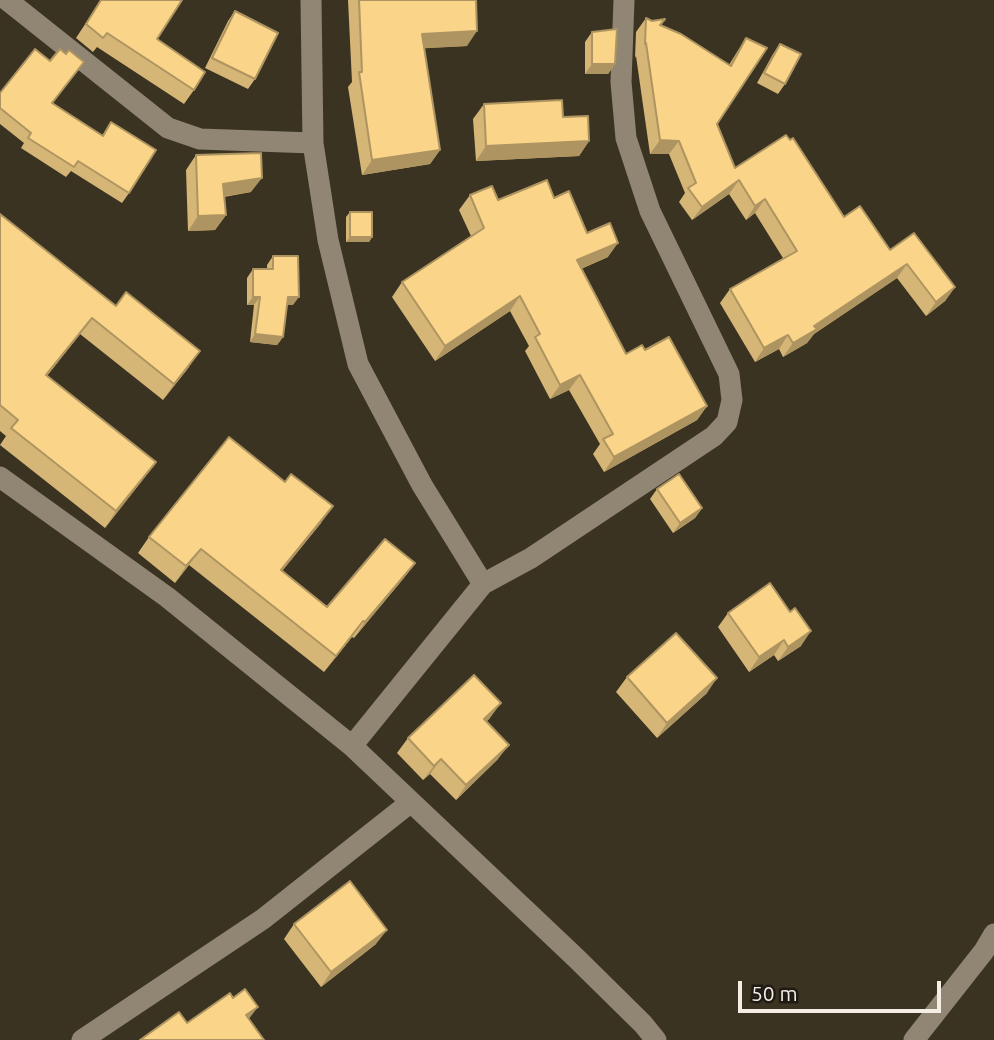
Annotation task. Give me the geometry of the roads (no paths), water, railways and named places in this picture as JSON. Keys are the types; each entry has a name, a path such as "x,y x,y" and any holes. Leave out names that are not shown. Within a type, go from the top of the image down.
{"street":[{"path":"7,0 168,128 200,139 313,143"},
{"path":"311,0 313,143 328,240 358,364 422,485 483,584"},
{"path":"352,746 483,584 531,558 714,436 727,422 732,400 729,374 650,211 626,138 621,82 624,0"},
{"path":"0,477 167,597 352,746 576,958 656,1040"},
{"path":"82,1040 263,919 411,802"},
{"path":"914,1040 984,951 994,934"}]}
